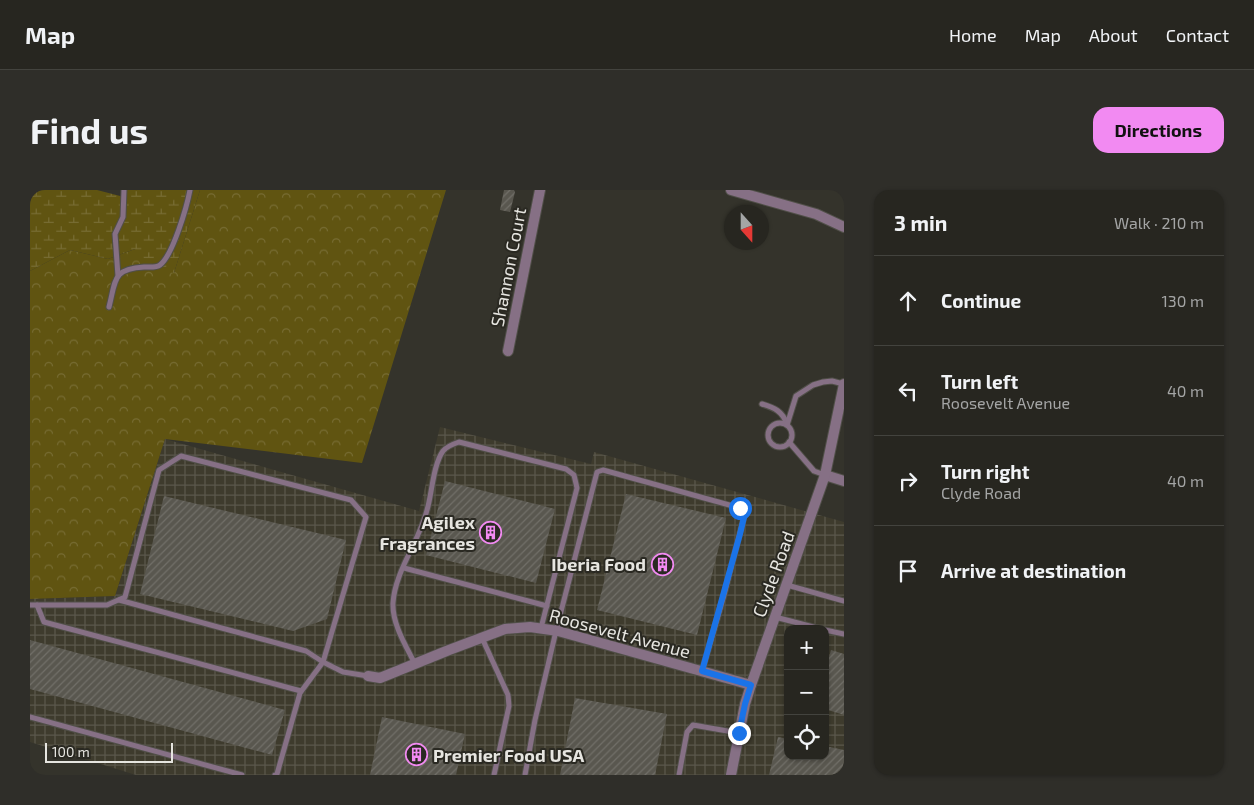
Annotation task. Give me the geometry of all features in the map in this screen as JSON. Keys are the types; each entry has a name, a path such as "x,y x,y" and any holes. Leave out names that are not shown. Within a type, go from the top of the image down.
{"street":[{"name":"Shannon Court","path":"508,350 540,190"},
{"path":"731,190 816,214 844,227"},
{"name":"Clyde Road","path":"731,775 745,704 825,475 844,384"},
{"path":"825,475 844,481"},
{"name":"Roosevelt Avenue","path":"368,676 380,678 505,629 530,626 556,631 751,685"}],"lane":[{"path":"118,276 115,234 123,217 124,190"},
{"path":"109,307 118,276 129,268 156,266 164,260 173,244 190,190"},
{"path":"787,425 796,396 813,385 823,382 832,381 844,384"},
{"path":"762,404 775,408 783,414 787,425 792,431 791,439 783,446 772,443 768,436 770,428 776,423 787,425"},
{"path":"415,664 395,620 393,605 395,590 427,512 438,460 450,445 459,442 566,469 574,475 577,488 541,629"},
{"path":"789,442 814,471 825,475"},
{"path":"30,605 107,605 125,597 159,470 181,456 351,500 366,517 323,662 301,691 277,774 275,775"},
{"path":"525,775 535,720 556,631 597,472 603,470 740,508 745,513 702,671"},
{"path":"404,568 547,606"},
{"path":"786,585 844,601"},
{"path":"119,600 306,651 343,672 368,676"},
{"path":"37,605 44,622 301,691"},
{"path":"774,617 805,625"},
{"path":"829,631 844,634"},
{"path":"482,637 508,695 509,706 494,775"},
{"path":"30,717 242,775"},
{"path":"679,775 687,732 693,725 739,733"}],"shaded area":[{"path":"440,427 591,464 594,452 844,522 844,775 136,775 30,742 30,599 115,596 165,439 419,511"}],"green space":[{"path":"30,190 97,190 124,197 126,190 200,190 174,273 141,266 135,249 108,259 70,250 30,271"},
{"path":"200,190 446,190 362,463 165,439 115,596 30,599 30,271 70,250 108,259 135,249 174,273"}],"building":[{"path":"504,190 514,190 515,192 510,212 500,210"},
{"name":"Agilex Fragrances","path":"445,481 555,509 536,583 426,555"},
{"name":"Iberia Food","path":"626,494 726,518 697,635 597,610"},
{"path":"164,496 346,540 327,619 293,631 140,594"},
{"path":"30,640 285,710 272,755 30,689"},
{"path":"831,650 844,654 844,715 829,710 829,657"},
{"path":"575,698 667,714 655,775 560,775"},
{"name":"Premier Food USA","path":"382,717 465,734 456,775 370,775"},
{"path":"778,737 784,738 784,760 829,760 829,747 844,750 844,775 769,775"}],"place":[{"name":"Agilex Fragrances","path":"491,532"},
{"name":"Iberia Food","path":"662,564"},
{"name":"Premier Food USA","path":"417,755"}],"route":[{"path":"739,733 751,685 702,671 745,513 740,508"}]}
